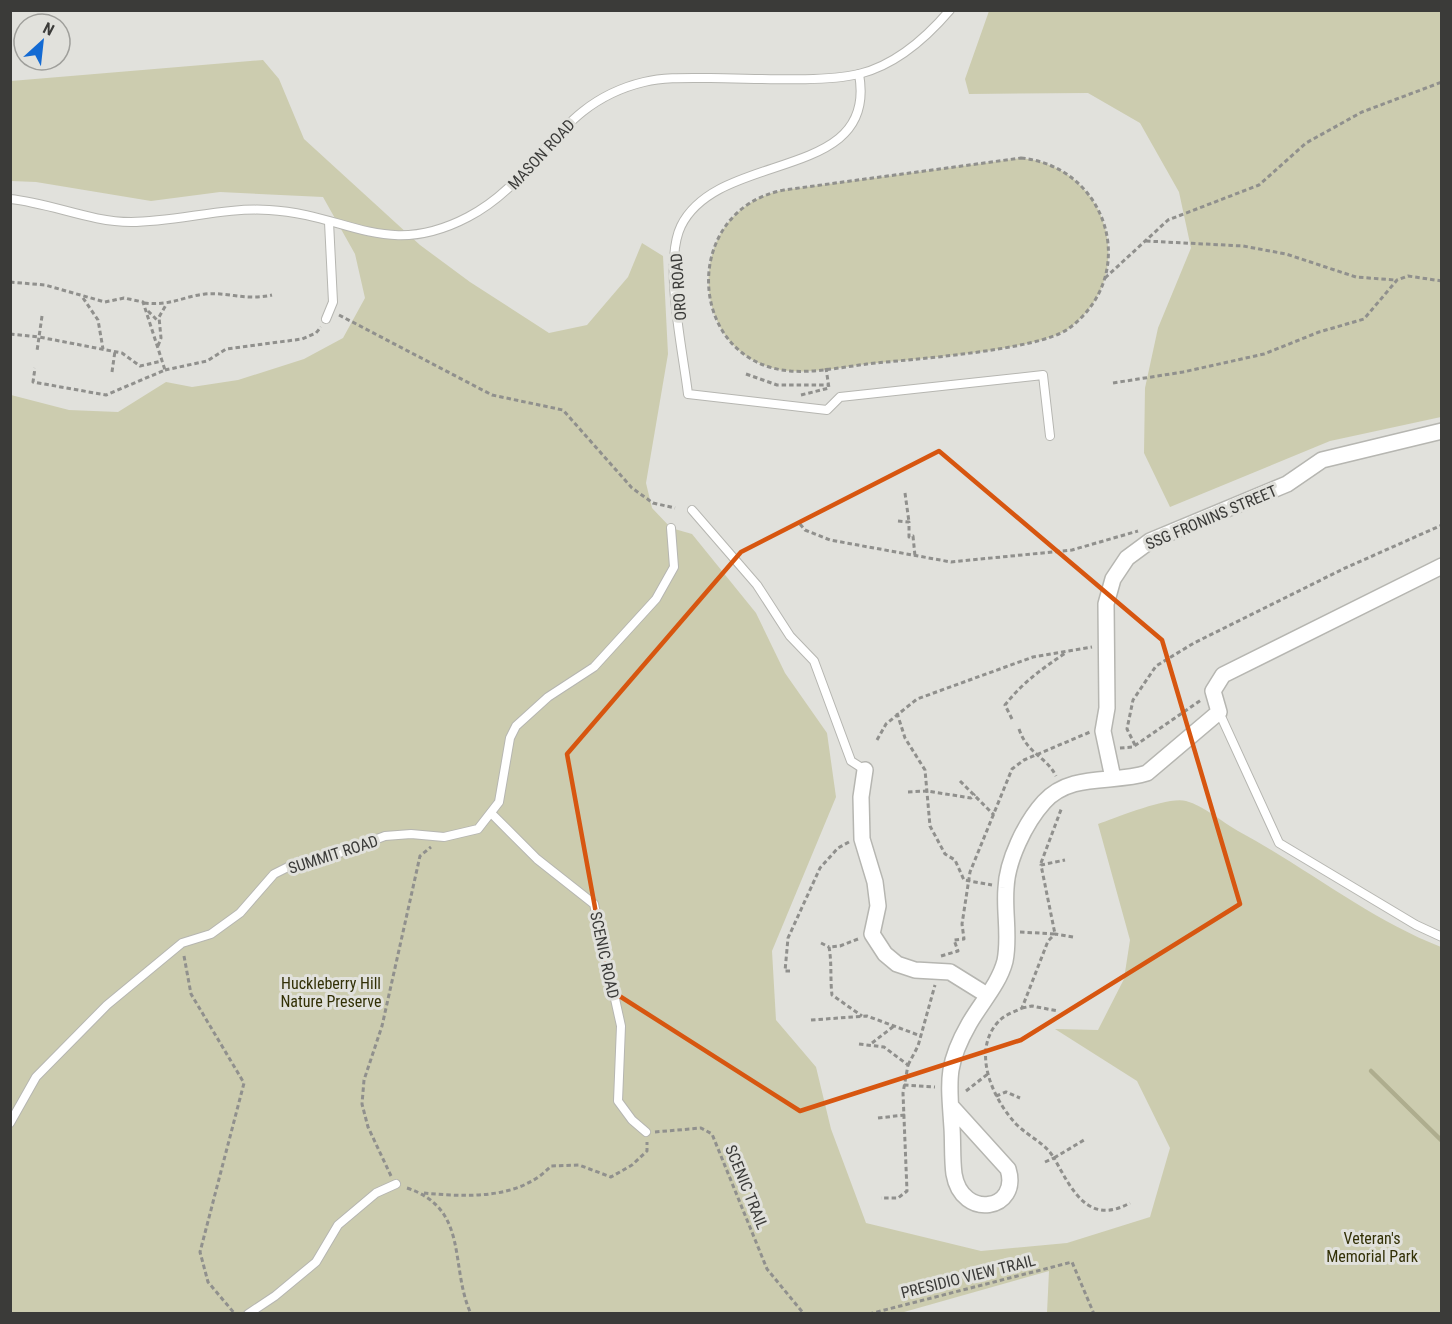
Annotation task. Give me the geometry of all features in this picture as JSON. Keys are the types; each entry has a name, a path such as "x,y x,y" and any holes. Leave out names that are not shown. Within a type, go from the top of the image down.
{"street":[{"name":"SSG FRONINS STREET","path":"1113,778 1105,738 1108,645 1106,604 1113,579 1127,558 1150,541 1287,484 1322,460 1442,431"},
{"path":"951,1106 1008,1169 1011,1178 1009,1189 1000,1200 990,1205 979,1206 968,1201 959,1191 954,1174 948,1088 954,1051 1001,972 1007,946 1006,888 1011,863 1045,801 1062,790 1084,781 1133,777 1147,773 1219,712 1214,692 1222,675 1442,566"},
{"path":"865,770 861,797 862,840 875,882 878,906 872,934 885,954 897,964 915,970 938,963 987,995"}],"lane":[{"name":"MASON ROAD","path":"10,199 32,201 105,220 129,222 258,209 294,213 374,234 396,236 416,234 452,225 488,205 507,191 559,131 578,114 613,92 640,83 669,78 798,78 859,74 886,63 909,49 951,10"},
{"name":"ORO ROAD","path":"859,74 861,94 858,114 843,138 821,150 726,185 697,206 681,226 673,260 688,394 827,410 840,397 1043,375 1050,436"},
{"path":"326,319 333,302 330,222"},
{"path":"692,510 757,585 790,636 814,661 851,761 865,770"},
{"name":"SUMMIT ROAD","path":"10,1123 36,1077 107,1005 182,943 211,933 240,913 274,874 298,862 326,858 386,836 411,834 444,837 478,829 499,802 510,738 516,726 548,697 594,667 656,599 674,567 671,528"},
{"path":"1219,712 1279,843 1416,925 1442,937"},
{"name":"SCENIC ROAD","path":"491,813 537,859 594,904 621,1026 618,1101 632,1120 646,1132"},
{"path":"248,1314 275,1296 316,1262 338,1225 376,1193 396,1184"}],"path":[{"path":"1104,279 1108,248 1104,221 1094,200 1074,177 1041,161 999,159 769,193 743,207 717,238 709,263 707,289 715,315 727,336 744,353 756,360 790,371 966,352 1047,339 1067,329 1084,314 1104,279 1168,220 1267,180 1306,143 1362,112 1442,82"},
{"path":"1146,241 1243,246 1286,254 1356,277 1397,280"},
{"path":"1113,382 1202,368 1264,354 1319,332 1356,321 1373,310 1388,288 1397,280 1408,276 1442,281"},
{"path":"10,282 45,285 105,302 123,298 167,304 203,294 254,299 272,295"},
{"path":"82,297 98,320 103,349"},
{"path":"143,302 165,370"},
{"path":"158,346 161,338 160,310 167,304"},
{"path":"146,309 159,322"},
{"path":"338,315 492,395 563,410 632,488 653,503 675,508"},
{"path":"37,351 42,316"},
{"path":"35,368 33,382 98,395 112,394 165,370 207,361 226,349 302,339 322,328 313,323"},
{"path":"10,334 115,351 140,366 162,360"},
{"path":"111,372 115,351"},
{"path":"798,395 829,388 826,368"},
{"path":"746,374 777,385 829,385"},
{"path":"905,493 915,556"},
{"path":"898,521 909,522"},
{"path":"800,524 805,530 830,540 951,562 1012,558 1072,550 1137,530 1144,532 1150,541"},
{"path":"1135,745 1127,729 1133,700 1156,666 1188,647 1343,569 1442,525"},
{"path":"877,740 886,724 916,699 1033,657 1108,645"},
{"path":"1012,719 1005,705 1017,689 1030,676 1068,651"},
{"path":"881,1198 898,1198 907,1191 904,1085 908,1065 929,1013 938,963 958,951 954,940 964,939 962,924 970,872 1012,769 1078,735 1105,738 1124,749 1135,745 1214,692"},
{"path":"897,713 905,738 926,770 930,826 945,854 956,860 964,880 979,882"},
{"path":"1019,729 1023,742 1054,772"},
{"path":"960,781 994,814"},
{"path":"1041,863 1065,798 1062,790"},
{"path":"908,792 927,791 971,798 975,794"},
{"path":"444,837 420,856 382,1026 363,1080 362,1104 368,1127 396,1184 422,1193 496,1194 539,1178 551,1166 579,1165 611,1177 632,1165 647,1150 646,1132"},
{"path":"790,971 784,971 788,939 820,868 838,848 851,841 862,840"},
{"path":"1022,1008 1043,951 1055,934 1041,865 1065,860"},
{"path":"1031,933 1073,936"},
{"path":"821,943 829,947 840,946 872,934"},
{"path":"182,943 191,994 244,1083 200,1252 208,1282 235,1314"},
{"path":"829,947 832,995 862,1016 921,1036"},
{"path":"1058,1011 1032,1006 1022,1008 1005,1015 991,1033 986,1049 989,1072 996,1096 1018,1126 1046,1145 1067,1184 1078,1198 1105,1212 1116,1211 1130,1203"},
{"path":"811,1020 862,1016"},
{"path":"870,1044 894,1026"},
{"path":"859,1044 884,1047 908,1065"},
{"path":"966,1090 989,1072"},
{"path":"904,1085 931,1086"},
{"path":"996,1096 1006,1092 1020,1098"},
{"path":"878,1118 905,1115"},
{"name":"SCENIC TRAIL","path":"646,1132 701,1128 712,1134 767,1269 804,1314"},
{"path":"1045,1162 1084,1140"},
{"path":"422,1193 442,1211 454,1234 461,1282 471,1314"},
{"name":"PRESIDIO VIEW TRAIL","path":"869,1314 1072,1262 1094,1314"}],"highlighted area":[{"path":"939,451 1162,640 1240,904 1021,1040 800,1111 610,990 567,754 741,552"}],"green space":[{"path":"989,11 1441,11 1441,417 1330,441 1170,507 1144,453 1145,388 1158,328 1191,248 1179,192 1140,123 1088,93 969,94 965,79"},
{"path":"263,60 279,79 304,139 420,245 470,282 549,333 587,325 628,277 642,243 663,256 668,354 646,483 652,508 671,528 692,534 756,613 785,673 827,733 836,797 772,951 776,1020 816,1067 831,1129 866,1223 981,1251 1067,1243 1150,1217 1170,1148 1137,1081 1055,1029 1098,1030 1124,979 1130,940 1098,824 1155,804 1186,801 1206,810 1264,845 1363,908 1441,947 1441,1313 1047,1313 1049,1271 897,1314 11,1313 11,395 69,410 118,412 166,382 192,387 238,380 304,359 343,338 365,298 355,254 323,197 220,192 151,201 36,182 11,181 11,81"},
{"path":"1021,158 1051,166 1076,181 1094,202 1105,227 1108,254 1104,281 1091,307 1068,329 1052,337 1029,343 972,353 800,371 790,371 756,361 730,342 715,315 709,285 712,254 726,225 750,203 784,190"}],"waterway":[{"path":"1371,1071 1442,1141"}],"park label":[{"name":"Huckleberry Hill Nature Preserve","path":"331,992"},
{"name":"Veteran's Memorial Park","path":"1372,1247"}]}
